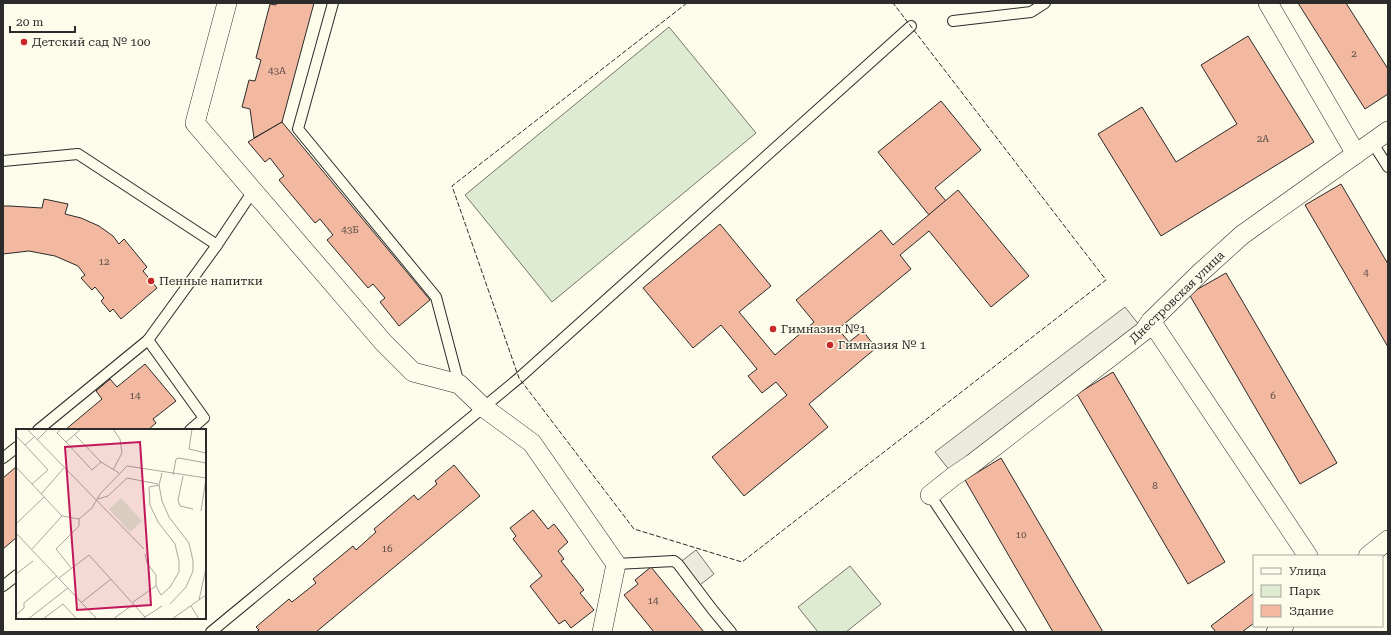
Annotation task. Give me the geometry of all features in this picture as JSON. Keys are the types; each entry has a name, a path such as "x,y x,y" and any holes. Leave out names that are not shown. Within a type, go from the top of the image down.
{"street":[{"path":"228,3 195,123 383,342 413,372 459,384 483,408 532,443 616,564 602,632"},
{"path":"1268,3 1356,154"},
{"name":"Днестровская улица","path":"930,495 1144,331 1200,272 1242,235 1388,131"},
{"path":"1151,322 1307,555"},
{"path":"1369,555 1388,540"}],"lane":[{"path":"333,3 298,129 436,297 459,384"},
{"path":"953,21 1031,12 1045,3"},
{"path":"211,632 531,367 911,26"},
{"path":"1372,142 1388,167"},
{"path":"3,162 78,154 217,245"},
{"path":"39,429 148,340 217,245 253,192"},
{"path":"148,340 204,418 191,429"},
{"path":"3,458 16,448"},
{"path":"930,495 1021,632"},
{"path":"616,564 674,561 678,564 731,632"},
{"path":"3,586 16,576"}],"green space":[{"path":"669,27 756,133 552,302 465,195"},
{"path":"850,566 881,604 846,632 818,632 798,607"}],"shaded area":[{"path":"1125,307 1144,331 954,476 935,452"},
{"path":"696,550 714,574 696,588 678,564"}],"building":[{"path":"277,3 314,3 282,122 254,138 250,109 242,107 249,80 255,81 261,60 256,58 270,4 276,5"},
{"path":"1298,3 1346,3 1388,69 1388,94 1365,109"},
{"path":"1248,36 1314,142 1161,236 1098,134 1142,107 1176,162 1237,124 1201,65"},
{"path":"941,101 981,150 935,188 946,201 929,215 878,152"},
{"path":"282,122 430,300 399,326 380,302 385,298 373,284 368,288 327,240 333,235 320,219 315,223 279,180 284,176 270,158 265,162 248,142"},
{"path":"1341,184 1388,264 1388,347 1305,205"},
{"name":"Гимназия № 1","path":"958,190 1029,276 991,307 929,231 900,255 911,269 838,329 849,342 863,331 876,348 809,404 828,427 744,496 712,457 787,395 776,382 762,393 748,376 757,369 721,325 693,348 643,288 720,224 771,286 739,312 775,355 814,322 796,300 881,230 893,245"},
{"path":"44,199 68,204 65,214 81,218 99,226 113,236 119,244 124,239 147,267 143,271 157,288 121,319 113,309 110,312 101,301 104,298 95,287 92,290 81,278 85,275 78,266 55,256 29,251 3,254 3,206 42,208"},
{"path":"1226,273 1337,463 1300,484 1189,294"},
{"path":"145,364 176,401 153,419 156,423 149,429 66,429 102,399 96,391 110,379 117,387"},
{"path":"1113,372 1225,562 1188,584 1077,394"},
{"path":"1001,458 1103,632 1053,632 965,480"},
{"path":"454,465 480,496 316,632 256,632 259,630 256,627 289,599 292,602 316,583 313,579 353,546 356,550 376,532 374,529 414,495 418,500 437,484 435,481"},
{"path":"16,467 16,538 3,549 3,478"},
{"path":"533,510 548,529 554,524 568,542 558,551 564,559 561,561 584,590 580,593 594,610 571,628 565,620 559,624 530,586 542,576 513,539 516,536 510,528"},
{"path":"651,567 704,632 654,632 624,595 638,584 635,580"},
{"path":"1253,594 1253,624 1242,632 1216,632 1211,626"}],"fence":[{"path":"687,3 452,186 519,378 634,529 742,562 1106,280 893,3"}],"place":[{"name":"Детский сад № 100","path":"24,42"},
{"name":"Пенные напитки","path":"151,281"},
{"name":"Гимназия №1","path":"773,329"},
{"name":"Гимназия № 1","path":"830,345"}]}
